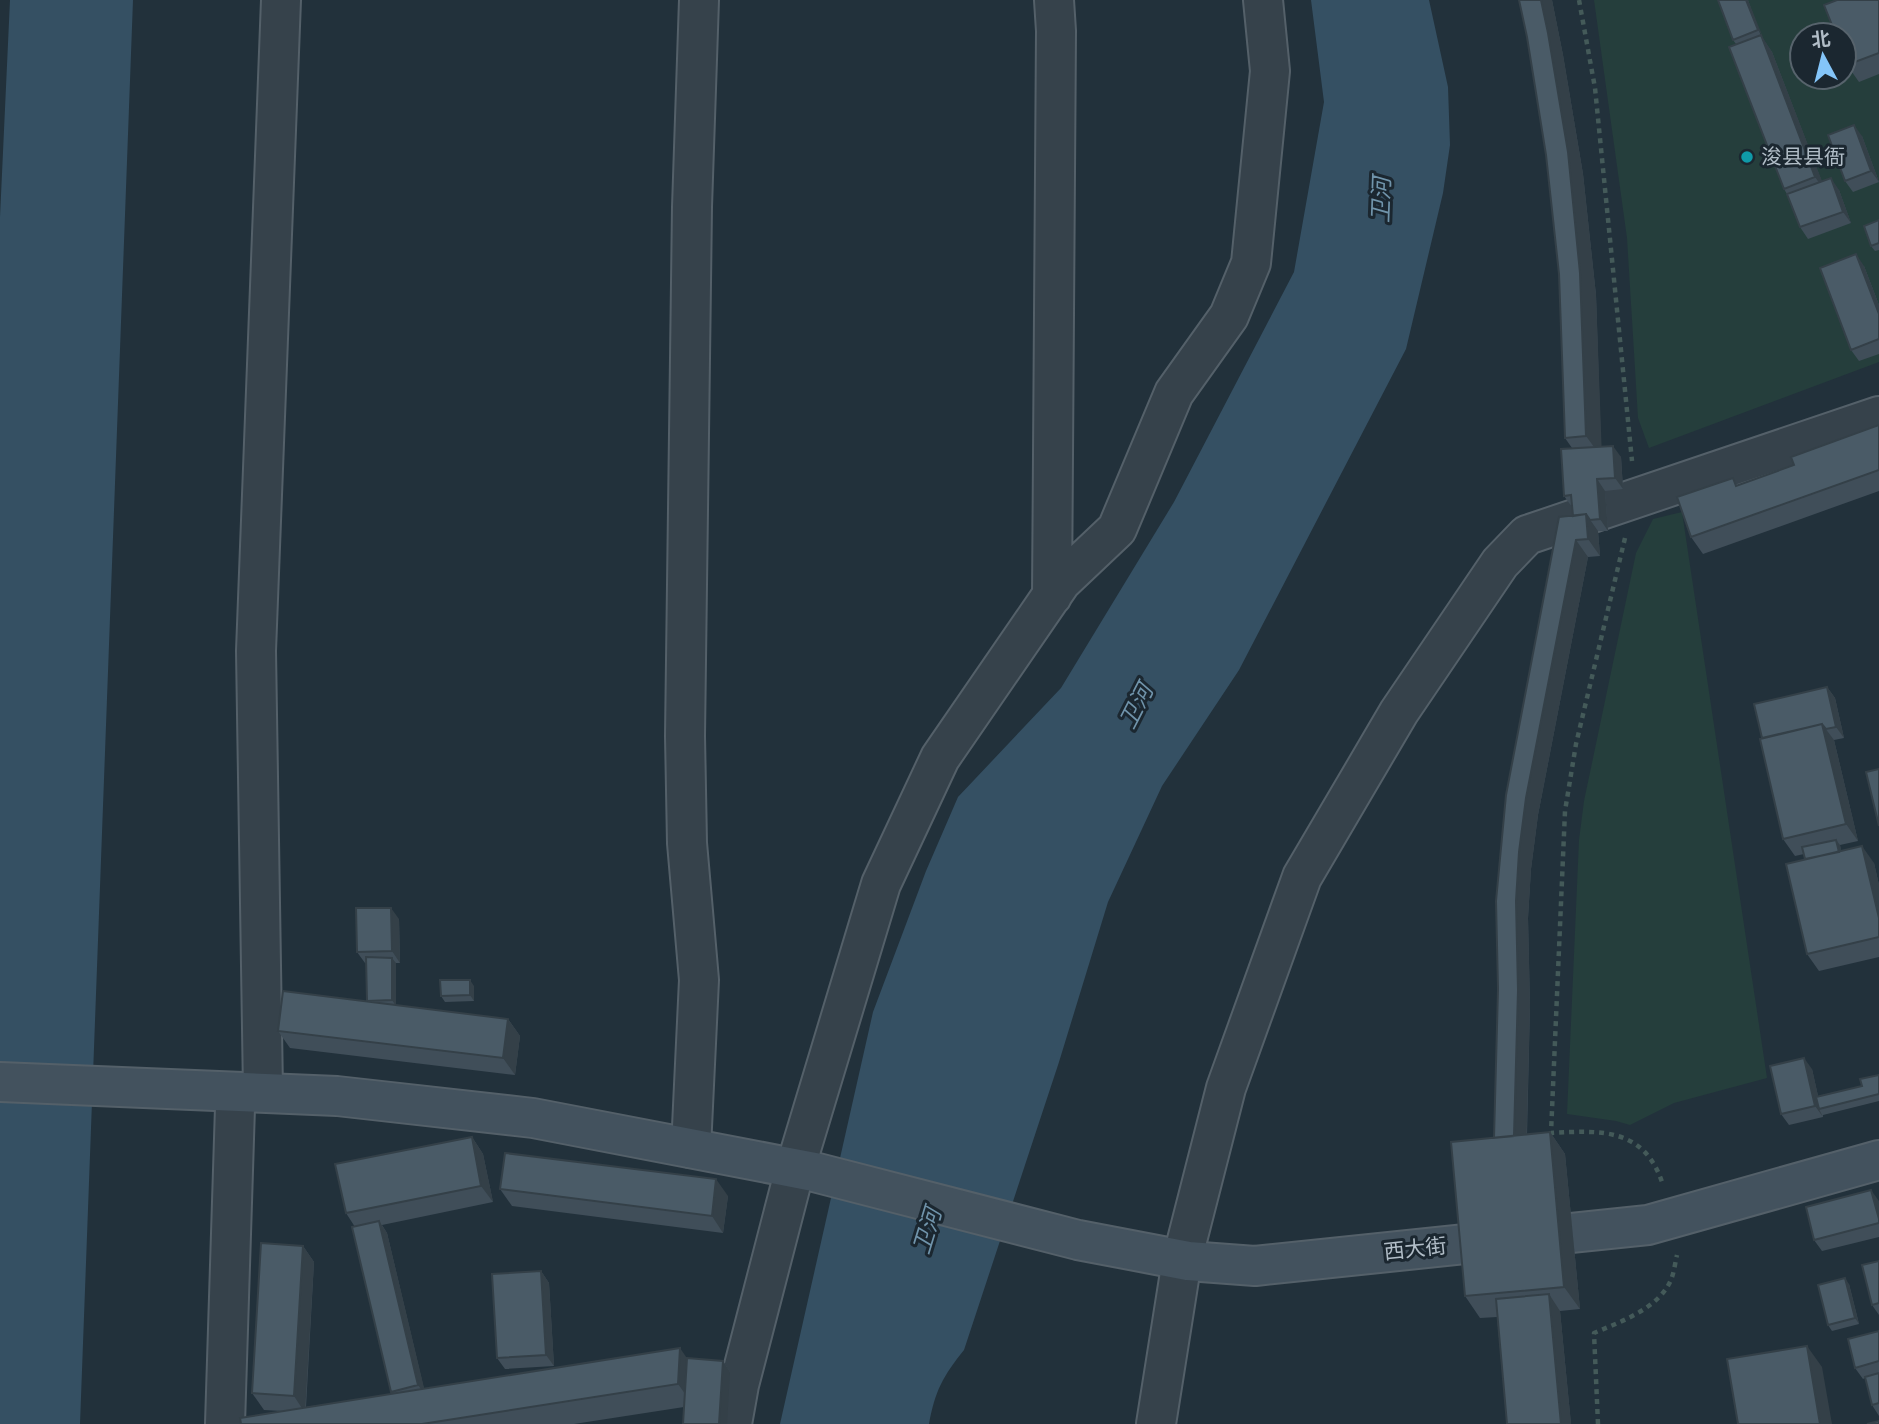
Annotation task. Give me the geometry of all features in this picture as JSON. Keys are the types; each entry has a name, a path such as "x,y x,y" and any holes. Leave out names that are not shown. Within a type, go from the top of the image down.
{"street":[{"path":"225,1424 249,1099 256,651 281,0"},
{"path":"691,1148 699,980 687,843 685,736 692,206 699,0"},
{"path":"1052,596 1056,44 1054,0"},
{"path":"732,1424 739,1385 804,1170 881,884 940,758 1061,582 1117,529 1174,393 1229,316 1251,263 1270,71 1263,0"},
{"path":"1156,1424 1182,1260 1227,1088 1302,877 1399,712 1500,564 1527,535 1879,416"},
{"name":"西大街","path":"0,1082 187,1088 249,1099 337,1096 533,1118 804,1170 1069,1238 1182,1260 1255,1266 1634,1226 1674,1218 1879,1160"}],"path":[{"path":"1579,0 1595,88 1635,498 1576,744 1565,811 1551,1133 1605,1132 1626,1138 1646,1151 1659,1171 1674,1218 1678,1250 1670,1282 1652,1303 1626,1320 1594,1333 1598,1424"}],"green space":[{"name":"浚县县衙","path":"1594,0 1879,0 1879,362 1649,448 1638,418 1627,238"},
{"path":"1682,512 1767,1078 1674,1103 1630,1125 1567,1114 1579,840 1584,801 1636,553 1653,519"}],"water":[{"path":"10,0 133,0 80,1424 0,1424 0,217"},
{"name":"卫河","path":"1311,0 1429,0 1448,87 1450,145 1443,193 1406,349 1239,670 1162,786 1108,902 1059,1062 964,1350 941,1384 929,1424 780,1424 873,1012 926,871 958,797 1061,688 1174,502 1294,272 1324,102"}],"building":[{"path":"1519,0 1541,0 1568,152 1580,273 1586,436 1565,438 1559,274 1546,155"},
{"path":"1718,0 1746,0 1758,30 1733,40"},
{"path":"1837,0 1879,0 1879,53 1858,61 1858,21 1830,21 1824,5"},
{"path":"1761,35 1815,177 1784,189 1729,47"},
{"path":"1854,125 1871,171 1845,181 1828,135"},
{"path":"1831,178 1843,212 1800,227 1787,194"},
{"path":"1879,220 1879,243 1871,246 1864,226"},
{"path":"1856,254 1879,314 1879,339 1851,350 1820,268"},
{"path":"1879,425 1879,470 1691,537 1677,497 1733,478 1736,486 1794,465 1791,457"},
{"path":"1613,446 1615,478 1597,479 1600,519 1590,520 1586,514 1573,516 1571,495 1564,496 1561,449"},
{"path":"1586,514 1588,539 1576,540 1526,798 1519,852 1516,901 1518,990 1514,1136 1494,1138 1498,989 1496,901 1506,795 1559,517"},
{"path":"1827,687 1836,727 1826,729 1822,724 1762,738 1754,704"},
{"path":"1822,724 1846,824 1783,839 1760,739"},
{"path":"1879,769 1879,826 1866,772"},
{"path":"1836,840 1839,852 1805,859 1802,847"},
{"path":"1862,846 1879,918 1879,937 1807,954 1786,864"},
{"path":"356,908 391,908 392,951 357,952"},
{"path":"366,957 392,958 392,1000 367,1001"},
{"path":"440,980 470,980 470,995 441,996"},
{"path":"283,991 508,1019 503,1058 278,1031"},
{"path":"1804,1058 1815,1106 1781,1114 1770,1066"},
{"path":"1879,1075 1879,1094 1819,1109 1816,1097 1862,1086 1860,1079"},
{"path":"1550,1132 1564,1287 1465,1296 1451,1142"},
{"path":"472,1137 481,1186 346,1213 335,1164"},
{"path":"505,1153 716,1179 712,1216 500,1189"},
{"path":"1871,1190 1879,1223 1814,1240 1806,1207"},
{"path":"379,1221 418,1385 391,1392 352,1227"},
{"path":"261,1243 303,1246 294,1396 252,1393"},
{"path":"1879,1261 1879,1303 1872,1305 1862,1265"},
{"path":"541,1271 546,1355 497,1358 492,1274"},
{"path":"1845,1278 1855,1318 1828,1325 1818,1285"},
{"path":"1549,1294 1561,1424 1507,1424 1496,1299"},
{"path":"1879,1331 1879,1361 1855,1368 1848,1339"},
{"path":"1807,1346 1820,1424 1738,1424 1727,1359"},
{"path":"680,1348 678,1384 422,1424 241,1424 240,1418"},
{"path":"687,1358 723,1361 719,1424 683,1424"},
{"path":"1879,1373 1879,1403 1872,1405 1865,1377"}],"place":[{"name":"浚县县衙","path":"1747,157"}]}
